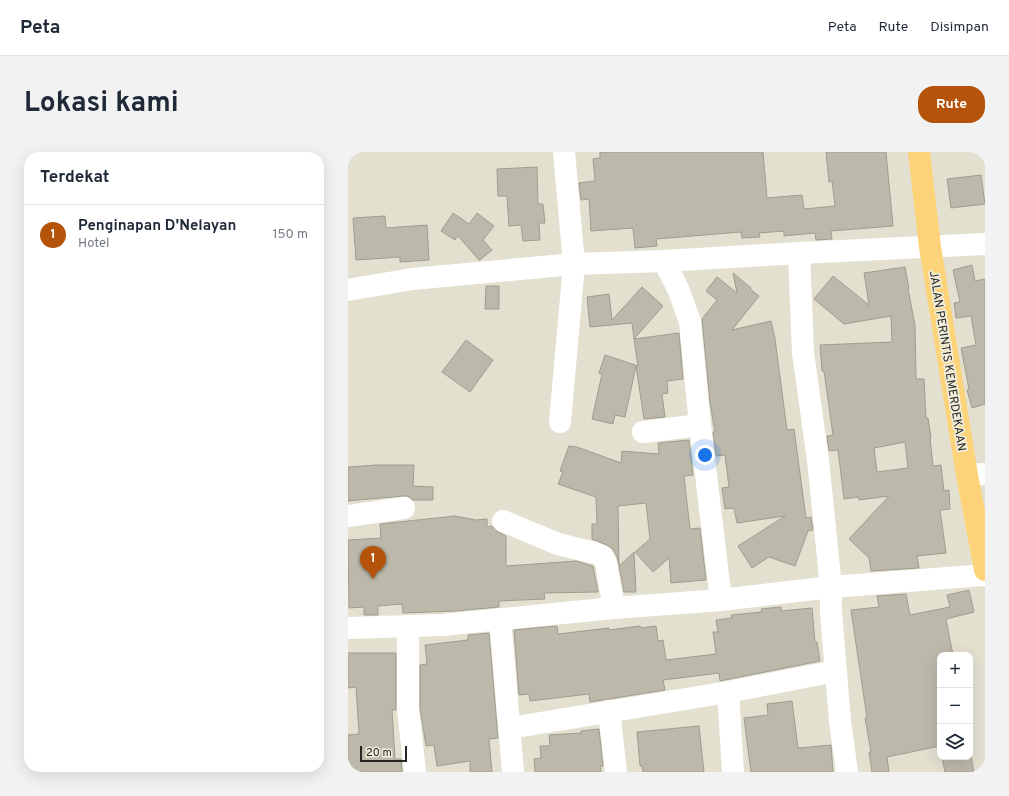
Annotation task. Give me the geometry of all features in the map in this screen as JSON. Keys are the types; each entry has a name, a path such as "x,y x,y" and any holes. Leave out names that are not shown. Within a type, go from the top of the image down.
{"main road":[{"name":"JALAN PERINTIS KEMERDEKAAN","path":"919,152 930,247 976,474 985,570"}],"street":[{"path":"560,422 574,264 564,152"},
{"path":"348,290 412,280 574,264 664,261 985,244"},
{"path":"799,253 803,353 818,460 831,587 831,613 840,721 847,772"},
{"path":"664,261 679,290 690,322 700,426 720,600"},
{"path":"643,432 700,426"},
{"path":"348,516 404,508"},
{"path":"502,521 558,544 602,556 606,563 614,608"},
{"path":"348,628 442,625 614,608 720,600 831,587 985,575"},
{"path":"500,619 513,772"},
{"path":"408,627 408,709 415,772"},
{"path":"510,728 728,692 836,672"},
{"path":"728,692 732,772"},
{"path":"609,711 616,772"}],"building":[{"path":"600,152 763,152 767,198 802,195 804,209 835,206 832,181 829,182 826,152 886,152 893,226 831,231 832,239 816,240 815,233 784,236 784,231 759,233 760,237 742,238 741,232 656,239 657,246 635,248 633,228 591,231 589,199 581,200 579,183 595,181 593,159 600,158"},
{"path":"537,167 538,204 543,204 545,223 539,223 540,240 523,241 521,225 509,226 507,196 498,196 497,169"},
{"path":"981,175 985,204 951,208 947,179"},
{"path":"453,213 469,224 477,213 494,226 483,240 492,250 480,260 458,236 455,240 441,231"},
{"path":"385,216 386,228 427,225 429,260 400,262 400,257 356,260 353,218"},
{"path":"972,265 975,281 985,279 985,404 972,408 967,390 969,389 961,348 976,345 971,316 956,318 954,303 960,302 953,270"},
{"path":"905,267 915,325 916,379 924,379 926,418 928,418 931,438 933,466 941,465 944,491 949,490 950,509 940,510 946,553 917,556 919,568 871,571 869,558 849,539 889,496 859,500 859,497 844,499 838,450 829,451 827,436 833,435 824,371 822,371 820,345 892,342 891,316 844,324 814,299 833,276 869,305 864,273","holes":["905,442 908,468 877,472 874,448"]},
{"path":"733,273 759,296 732,330 771,321 775,339 787,430 794,429 806,518 811,517 813,530 808,531 795,566 769,557 752,568 738,546 785,516 737,523 734,508 725,509 722,488 729,487 725,455 716,456 713,432 715,432 710,403 702,319 717,300 706,291 717,277 737,293"},
{"path":"486,286 499,286 499,309 485,309"},
{"path":"642,287 663,306 634,339 632,323 590,327 587,297 609,294 612,320"},
{"path":"679,333 683,379 667,381 668,393 662,394 665,417 644,419 636,366 625,417 615,415 613,424 592,419 602,374 599,373 605,355 638,366 634,339"},
{"path":"466,340 493,360 470,392 442,372"},
{"path":"689,440 693,475 684,476 690,529 700,528 706,580 671,583 669,558 653,572 635,552 650,539 646,503 618,506 619,565 613,549 592,539 592,524 597,524 596,497 558,484 563,472 560,471 569,446 577,447 621,463 622,451 659,454 658,443"},
{"path":"414,465 413,486 433,487 433,500 413,500 408,496 403,496 348,501 348,467"},
{"path":"455,516 476,520 487,519 487,527 492,526 498,532 506,536 506,566 576,561 593,566 598,592 544,593 545,599 499,601 499,607 455,611 403,613 402,604 378,606 378,615 364,615 364,607 349,608 348,540 381,538 380,524"},
{"path":"634,552 636,592 624,592 619,566"},
{"path":"969,590 974,612 946,619 952,652 937,652 937,747 887,757 889,772 872,772 869,752 871,752 865,718 867,718 851,610 879,607 877,596 906,594 910,615 950,607 947,595"},
{"path":"781,607 781,611 812,608 815,642 817,642 820,661 720,681 719,673 663,680 665,690 590,702 589,694 530,701 529,694 519,695 514,630 557,626 558,634 609,628 609,630 640,626 641,628 656,626 658,641 663,640 666,660 716,654 713,632 718,632 716,620 732,618 731,615 762,612 761,609"},
{"path":"489,633 498,738 489,739 492,772 470,772 470,761 437,766 434,745 426,746 420,708 420,665 427,664 425,645 468,640 468,635"},
{"path":"348,653 396,653 396,710 392,710 395,759 401,759 402,772 348,772 348,735 359,734 356,687 348,688"},
{"path":"792,701 798,748 831,745 833,772 751,772 744,718 768,715 767,704"},
{"path":"699,726 704,772 643,772 642,766 640,766 637,732"},
{"path":"599,729 603,766 600,766 601,772 535,772 534,759 541,758 540,746 550,746 549,735 581,733 581,731"},
{"path":"943,760 972,760 974,772 945,772"}],"place":[{"name":"Penginapan D'Nelayan","path":"373,579"}]}
